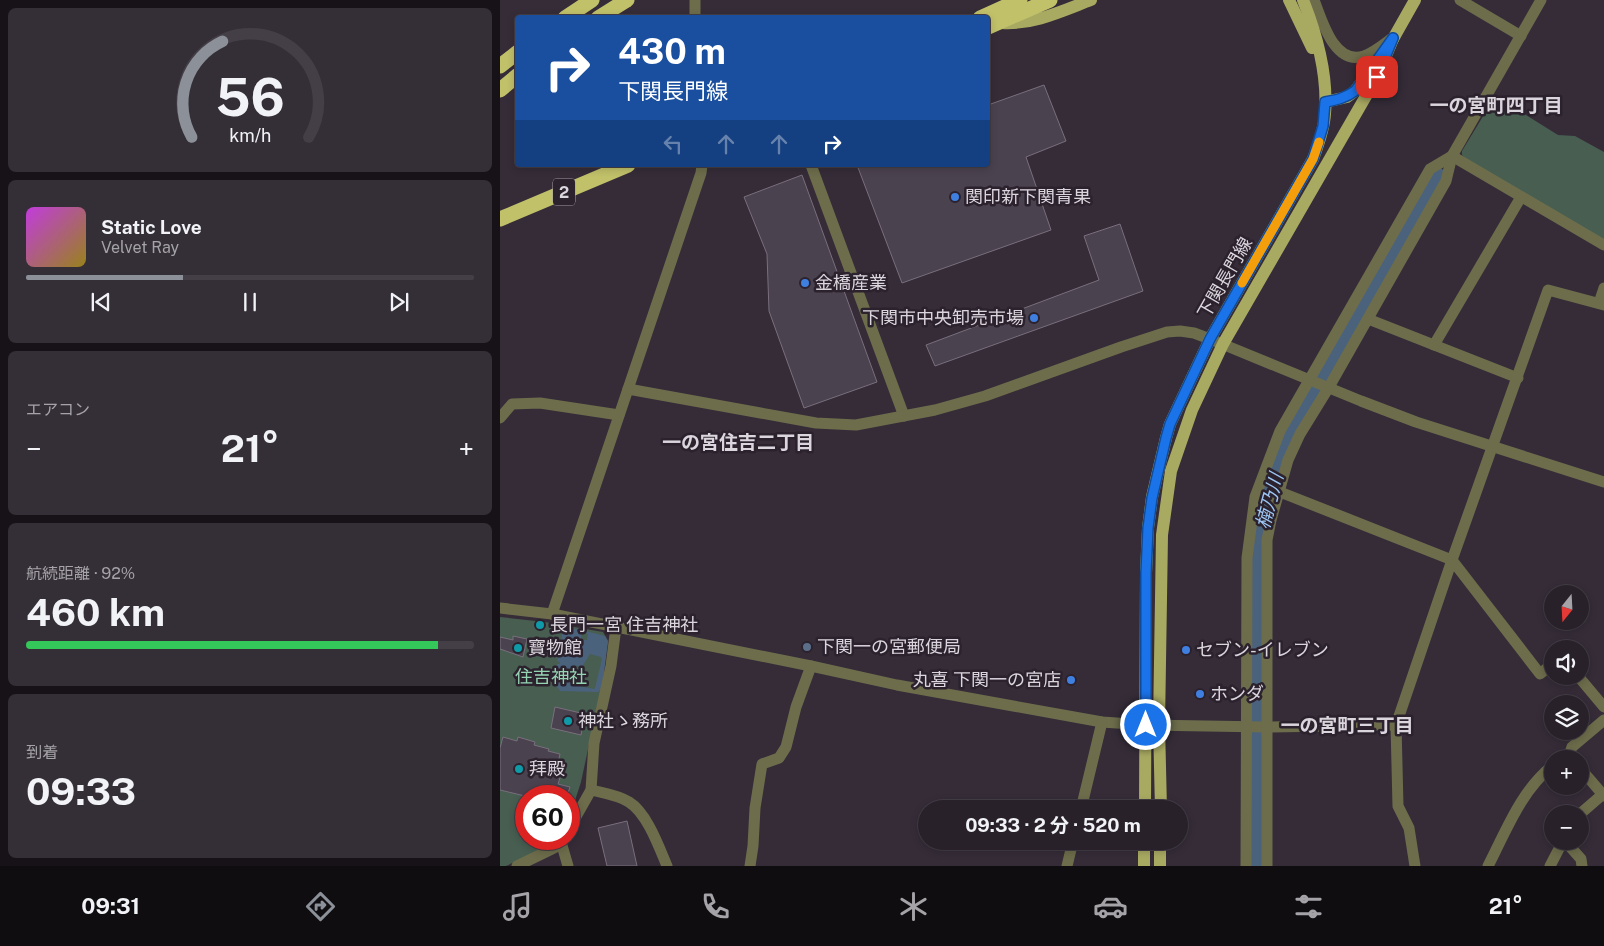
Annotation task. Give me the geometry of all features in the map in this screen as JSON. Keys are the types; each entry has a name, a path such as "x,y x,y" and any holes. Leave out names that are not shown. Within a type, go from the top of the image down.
{"highway":[{"path":"570,15 592,0"},
{"path":"603,15 627,0"},
{"path":"989,15 1026,3 1050,0"},
{"path":"993,25 1026,3"},
{"path":"500,66 515,54"},
{"path":"500,90 515,78"},
{"name":"2","path":"500,219 623,167"}],"main road":[{"path":"993,25 1054,15 1090,0"},
{"path":"1289,0 1310,41 1325,97"},
{"path":"1303,0 1319,48 1325,97"},
{"name":"下関長門線","path":"1160,800 1153,725 1146,573 1148,528 1152,498 1170,424 1210,339 1313,159 1323,126 1325,97 1342,98 1355,91 1393,38 1416,0"},
{"name":"下関長門線","path":"1145,800 1153,725 1162,535 1171,471 1192,410 1223,344 1377,77 1393,38"},
{"path":"1144,850 1144,866"},
{"path":"1160,850 1160,866"}],"street":[{"path":"695,0 695,15"},
{"path":"1314,0 1330,39 1342,54 1351,57 1364,56 1393,38"},
{"path":"1460,0 1521,36"},
{"path":"1266,866 1264,727 1267,540 1288,460 1300,434 1446,181 1452,156 1542,0"},
{"path":"1452,156 1604,245"},
{"path":"1246,866 1247,548 1255,497 1280,431 1311,380 1430,169 1452,156"},
{"path":"552,614 702,167"},
{"path":"812,167 904,416"},
{"path":"1434,345 1521,197"},
{"path":"1415,866 1409,828 1398,806 1396,725 1452,560 1548,290 1602,304 1604,288"},
{"path":"1368,319 1518,378"},
{"path":"628,389 816,423 856,424 935,410 985,396 1121,347 1167,332 1180,331 1194,333 1223,344 1416,422 1604,482"},
{"path":"500,418 512,404 540,403 619,415"},
{"path":"1280,492 1452,560 1540,674 1544,671"},
{"path":"500,608 552,614 896,685 1102,722 1247,727 1396,725"},
{"path":"580,809 591,790 594,743 612,666 616,627"},
{"path":"750,866 754,846 755,808 762,764 779,758 786,747 796,707 811,666"},
{"path":"1586,685 1604,707"},
{"path":"1571,750 1572,747 1604,720"},
{"path":"1083,800 1102,722"},
{"path":"1488,866 1526,795 1536,780 1544,773"},
{"path":"1589,779 1603,796 1589,807"},
{"path":"591,790 628,801 638,810 657,842 667,866"},
{"path":"517,866 550,850"},
{"path":"564,850 568,866"},
{"path":"1067,866 1071,850"},
{"path":"1550,866 1559,850"},
{"path":"1572,850 1581,859 1582,866"}],"green space":[{"path":"1494,95 1558,135 1575,136 1604,152 1604,240 1467,160 1462,155 1462,151"},
{"name":"住吉神社","path":"500,617 545,622 603,632 608,641 601,689 580,785 515,785 515,850 540,850 506,866 500,866"}],"water":[{"path":"576,629 583,631 581,640 587,640 588,634 585,631 605,636 608,641 602,689 598,692 560,691 553,685 557,664 560,664 557,661 563,630","holes":["590,654 601,657 595,688 579,686 581,670 573,668 573,665 582,667"]}],"building":[{"name":"関印新下関青果","path":"1044,85 1066,141 1026,157 1051,230 902,283 858,167 990,167 990,104"},
{"name":"金橋産業","path":"802,175 877,382 804,408 769,311 767,254 744,197"},
{"name":"下関市中央卸売市場","path":"1120,224 1143,291 935,366 926,345 1099,280 1084,236"},
{"name":"寶物館","path":"513,636 527,639 523,657 500,649 500,637 513,640"},
{"name":"神社ゝ務所","path":"555,707 585,714 581,735 551,728"},
{"path":"503,737 517,741 518,737 535,742 534,745 560,754 555,777 560,778 558,784 562,785 515,785 515,794 500,790 500,748"},
{"path":"627,821 637,866 607,866 598,828"}],"waterway":[{"name":"楠乃川","path":"1256,866 1257,550 1269,492 1289,436 1437,177"}],"slow traffic":[{"path":"1242,283 1313,159 1319,142"}],"place":[{"name":"関印新下関青果","path":"955,197"},
{"name":"金橋産業","path":"805,283"},
{"name":"下関市中央卸売市場","path":"1034,318"},
{"name":"長門一宮 住吉神社","path":"540,625"},
{"name":"下関一の宮郵便局","path":"807,647"},
{"name":"寶物館","path":"518,648"},
{"name":"セブン-イレブン","path":"1186,650"},
{"name":"丸喜 下関一の宮店","path":"1071,680"},
{"name":"ホンダ","path":"1200,694"},
{"name":"神社ゝ務所","path":"568,721"},
{"name":"拜殿","path":"519,769"}],"district":[{"name":"一の宮町四丁目","path":"1496,105"},
{"name":"一の宮住吉二丁目","path":"738,442"},
{"name":"一の宮町三丁目","path":"1347,725"}],"route":[{"path":"1146,725 1146,573 1148,528 1152,498 1170,424 1210,339 1313,159 1323,126 1325,102 1337,100 1355,91 1393,38 1377,77"}]}
